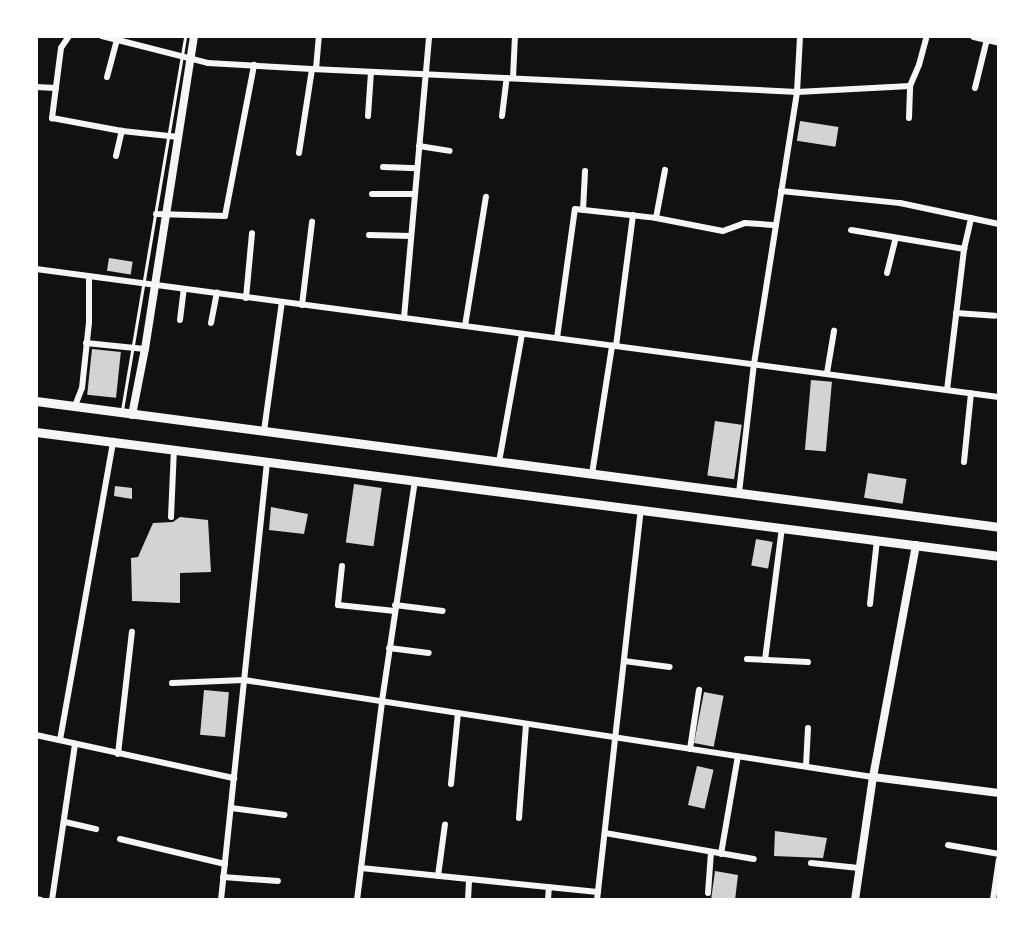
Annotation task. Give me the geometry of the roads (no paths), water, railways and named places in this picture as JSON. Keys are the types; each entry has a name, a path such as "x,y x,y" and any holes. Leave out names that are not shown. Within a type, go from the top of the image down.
{"main road":[{"path":"36,401 127,415 999,527"},
{"path":"36,432 999,556"}],"street":[{"path":"69,36 61,48 52,118 122,131 174,137"},
{"path":"102,36 191,59 314,69 797,92 910,86"},
{"path":"127,415 145,349 166,215 174,137 194,36"},
{"path":"299,153 320,36"},
{"path":"404,318 429,36"},
{"path":"502,116 510,78 515,36"},
{"path":"739,493 754,364 797,92 800,36"},
{"path":"909,118 910,86 919,66 927,36"},
{"path":"974,36 999,42"},
{"path":"975,88 987,39"},
{"path":"107,77 117,40"},
{"path":"156,214 225,216 254,65"},
{"path":"368,116 372,72"},
{"path":"36,87 56,88"},
{"path":"116,156 122,131"},
{"path":"419,146 450,151"},
{"path":"383,168 417,168"},
{"path":"656,218 664,170"},
{"path":"557,338 585,171"},
{"path":"782,191 900,203 999,224"},
{"path":"372,194 415,194"},
{"path":"465,326 486,196"},
{"path":"579,209 656,218 723,231 745,223 776,225"},
{"path":"592,474 633,215"},
{"path":"947,390 964,249 971,218"},
{"path":"302,305 312,222"},
{"path":"851,230 964,249"},
{"path":"246,298 252,233"},
{"path":"369,235 411,236"},
{"path":"887,273 896,238"},
{"path":"36,269 999,397"},
{"path":"75,406 81,388 86,343 89,276"},
{"path":"180,320 184,289"},
{"path":"211,322 217,294"},
{"path":"264,431 282,302"},
{"path":"956,312 995,316"},
{"path":"826,373 834,331"},
{"path":"499,462 522,334"},
{"path":"86,343 145,349"},
{"path":"964,462 971,393"},
{"path":"60,740 112,441"},
{"path":"171,517 174,449"},
{"path":"221,900 267,461"},
{"path":"357,900 389,648 415,480"},
{"path":"597,900 641,509"},
{"path":"765,660 782,528"},
{"path":"870,604 877,540"},
{"path":"855,900 873,777 916,545"},
{"path":"342,566 338,605 443,610"},
{"path":"118,754 132,632"},
{"path":"389,648 429,653"},
{"path":"747,659 808,662"},
{"path":"624,661 670,667"},
{"path":"172,683 244,680 873,777 999,794"},
{"path":"690,749 699,690"},
{"path":"451,784 458,713"},
{"path":"519,818 525,724"},
{"path":"806,766 808,728"},
{"path":"36,735 234,778"},
{"path":"52,900 75,744"},
{"path":"721,854 738,756"},
{"path":"231,808 285,815"},
{"path":"65,822 96,829"},
{"path":"438,876 445,824"},
{"path":"604,833 754,859"},
{"path":"120,839 225,864"},
{"path":"948,845 999,854"},
{"path":"708,892 711,852"},
{"path":"993,900 999,860"},
{"path":"811,863 860,868"},
{"path":"361,868 598,892"},
{"path":"224,877 278,881"},
{"path":"468,900 469,879"},
{"path":"548,900 549,887"},
{"path":"36,899 41,900"}],"lane":[{"path":"127,415 134,348 156,214 174,137 185,36"}]}
